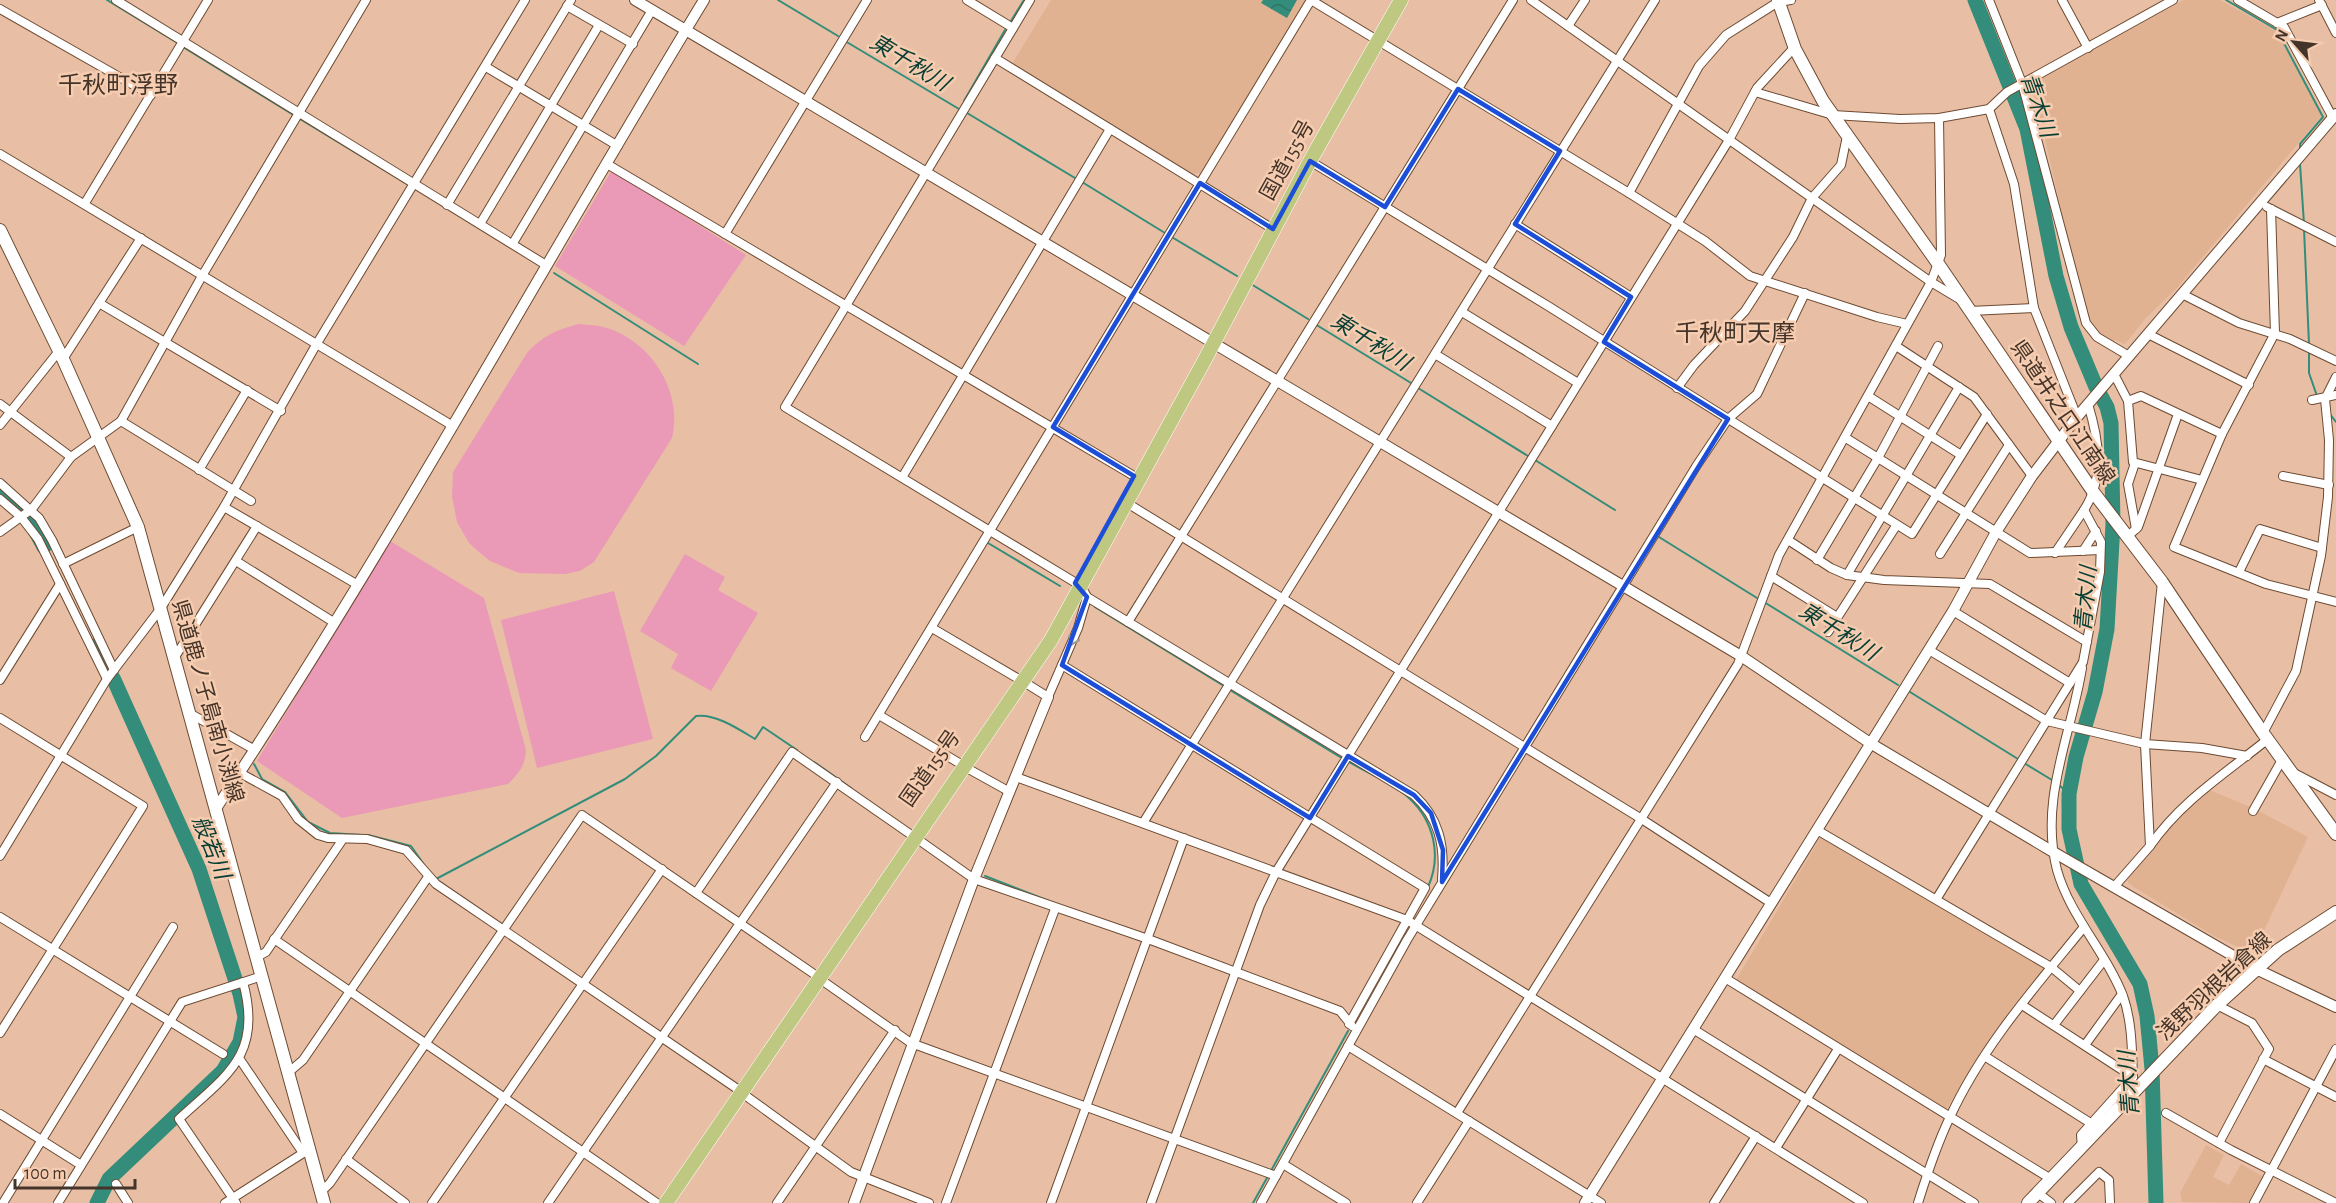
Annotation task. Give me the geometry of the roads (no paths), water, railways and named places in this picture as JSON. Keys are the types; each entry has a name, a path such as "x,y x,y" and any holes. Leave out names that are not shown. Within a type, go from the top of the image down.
{"highway":[{"name":"国道155号","path":"666,1203 739,1090 1081,589 1273,229 1401,0"},
{"name":"国道155号","path":"1081,589 1134,476 1197,361 1213,342"},
{"name":"国道155号","path":"657,1203 739,1090"}],"main road":[{"name":"県道井之口江南線","path":"1778,1 1795,50 1810,81 2095,494 2132,533 2162,582 2266,736 2336,834"},
{"name":"県道鹿ノ子島南小渕線","path":"0,230 100,438 138,527 289,1072 306,1151 322,1198"},
{"name":"浅野羽根岩倉線","path":"2028,1203 2217,1005 2278,950 2336,912"}],"street":[{"path":"0,4 3,0"},
{"path":"116,0 546,265"},
{"path":"85,203 208,0"},
{"path":"0,532 32,509 71,457 121,421 202,276 366,0"},
{"path":"0,856 110,675 161,608 224,507 281,411 316,345 525,0"},
{"path":"635,0 1741,656 1870,743 2055,854 2256,969 2336,1007"},
{"path":"217,807 358,585 704,0"},
{"path":"725,234 867,0"},
{"path":"967,0 1013,28"},
{"path":"1030,0 848,306 785,406 991,531 1128,622 1414,795 1431,813 1441,835 1442,882"},
{"path":"865,737 1311,0 1629,193 1705,242 1750,276 1868,314 1907,324"},
{"path":"1128,622 1513,0"},
{"path":"1532,0 1678,105 1967,306 2034,308"},
{"path":"1568,26 1585,0"},
{"path":"1143,824 1655,0"},
{"path":"1629,193 1698,66 1726,35 1778,1 1791,0"},
{"path":"1989,0 2022,83 2086,323 2097,337 2129,356"},
{"path":"2062,0 2088,48"},
{"path":"1588,1200 1953,611 1996,532 2032,476 2077,417 2182,294 2266,206 2334,116 2284,27 2238,0"},
{"path":"1755,92 1833,115 1939,118 1989,109 2007,92 2022,83 2169,1"},
{"path":"2277,23 2320,2 2336,33"},
{"path":"447,205 569,3 599,25 633,44"},
{"path":"0,9 151,96"},
{"path":"513,243 652,10"},
{"path":"480,224 599,25"},
{"path":"1151,1203 1260,905 1276,872 1729,140 1755,92 1792,50 1795,50"},
{"path":"995,58 1273,229"},
{"path":"486,67 618,146"},
{"path":"1989,109 2014,184 2034,308 2077,417"},
{"path":"1457,1113 1741,656 1770,576 1788,540 1931,282 1941,255 1939,118"},
{"path":"903,476 1110,129"},
{"path":"1677,388 1694,365 1745,311 1765,282 1793,237 1812,198 1841,165 1847,136"},
{"path":"0,154 453,426"},
{"path":"1310,161 1488,269 1912,534 1987,414"},
{"path":"607,164 1134,476"},
{"path":"2266,206 2336,242"},
{"path":"2266,206 2275,333 2222,434 2174,547 2266,584 2336,602"},
{"path":"1515,224 1631,297"},
{"path":"0,425 61,355 99,303 141,238"},
{"path":"1353,1027 1697,465 1728,419 1757,394 1805,293"},
{"path":"2182,294 2239,323 2275,333 2336,361"},
{"path":"99,303 281,411"},
{"path":"1462,312 1578,383"},
{"path":"2148,334 2249,385"},
{"path":"1896,346 1974,397 2032,476"},
{"path":"1818,560 1901,417 1938,346"},
{"path":"1435,354 1552,426"},
{"path":"2114,374 2128,401 2133,462 2135,463 2128,484 2132,533"},
{"path":"2114,887 2150,846 2163,827 2193,797 2247,756 2266,736 2296,671 2322,548 2333,445 2325,399 2336,377"},
{"path":"1847,575 1959,387"},
{"path":"199,470 247,390"},
{"path":"2312,400 2336,395"},
{"path":"1868,396 1960,455"},
{"path":"2128,401 2141,396 2222,434"},
{"path":"0,404 71,457"},
{"path":"2055,553 2095,494 2096,427 2088,404"},
{"path":"2132,533 2178,414"},
{"path":"121,421 251,501"},
{"path":"1846,438 2030,553 2100,550"},
{"path":"1940,554 2009,445"},
{"path":"2135,463 2202,480"},
{"path":"2283,476 2329,485"},
{"path":"0,483 32,509 52,540 110,675"},
{"path":"0,499 21,517 38,539 110,675"},
{"path":"1127,503 1641,818 1771,903"},
{"path":"224,507 358,585"},
{"path":"2084,510 2096,531 2100,550 2100,572 2084,662 2051,811 2057,869 2084,927 2122,994 2128,1017 2133,1077 2081,1135 2086,1142"},
{"path":"175,657 257,526"},
{"path":"1828,632 1896,526"},
{"path":"63,564 138,527"},
{"path":"2239,572 2260,529 2322,548"},
{"path":"2083,551 2096,531"},
{"path":"1788,540 1818,560 1847,575 1884,580 1990,584 2087,642"},
{"path":"236,561 335,623"},
{"path":"1770,576 1837,617"},
{"path":"2150,846 2145,744 2162,582"},
{"path":"0,680 60,584"},
{"path":"854,1203 911,1043 1062,665 1081,589"},
{"path":"1953,611 2070,683"},
{"path":"932,628 1048,698"},
{"path":"1929,650 2047,721 2145,744 2202,748 2247,756"},
{"path":"1937,898 2084,662"},
{"path":"1062,665 1425,888 1353,1027 1348,1046 1261,1203"},
{"path":"191,714 255,750"},
{"path":"879,715 1010,792"},
{"path":"0,718 144,806 0,1033"},
{"path":"696,893 792,752 975,879 1055,909 1148,939 1340,1011 1353,1027"},
{"path":"2253,811 2283,758"},
{"path":"2293,772 2336,795"},
{"path":"240,773 282,796 298,819 312,831 328,838 367,839 406,850 428,877 661,1039 739,1090 851,1172 929,1203"},
{"path":"1016,777 1407,920 1863,1203"},
{"path":"548,1203 837,782"},
{"path":"322,1198 582,814 911,1043 1276,1176"},
{"path":"1817,830 1937,898 2051,968 2080,991"},
{"path":"1051,1203 1184,838"},
{"path":"257,957 266,952 343,839"},
{"path":"432,1203 662,869"},
{"path":"289,1072 303,1060 428,877"},
{"path":"946,1203 1055,909"},
{"path":"0,917 223,1054"},
{"path":"3,1203 172,927"},
{"path":"1918,1203 1950,1117 1986,1057 2022,1005 2084,927"},
{"path":"274,939 424,1045 657,1203"},
{"path":"2054,1025 2104,960"},
{"path":"58,1203 182,1002 262,976"},
{"path":"1725,978 2051,1179"},
{"path":"239,984 250,1021 239,1058 229,1073 179,1119 231,1201 306,1151 239,1058"},
{"path":"2085,1045 2122,994"},
{"path":"2022,1005 2133,1077"},
{"path":"2217,1005 2252,1023 2269,1049 2219,1143"},
{"path":"1693,1029 1974,1203"},
{"path":"777,1203 895,1030"},
{"path":"1348,1046 1457,1113 1588,1200 1601,1203"},
{"path":"1776,1148 1805,1097 1838,1048"},
{"path":"2254,1203 2336,1049"},
{"path":"1986,1057 2092,1124"},
{"path":"2263,1059 2336,1097"},
{"path":"2166,1113 2336,1203"},
{"path":"0,1114 81,1165"},
{"path":"1417,1203 1469,1121"},
{"path":"1714,1203 1756,1136"},
{"path":"346,1160 405,1203"},
{"path":"1283,1164 1346,1203"},
{"path":"2068,1203 2099,1172 2109,1180 2110,1203"},
{"path":"116,1184 128,1203"},
{"path":"2038,1192 2051,1203"}],"water":[{"path":"1263,0 1297,0 1287,18 1261,3"}],"waterway":[{"path":"107,0 176,42"},
{"name":"東千秋川","path":"778,0 838,36"},
{"path":"1011,21 1024,0"},
{"name":"青木川","path":"1975,0 2027,129 2056,276 2071,327 2096,387 2107,407 2111,423 2113,524 2107,629 2095,692 2076,757 2069,794 2069,829 2081,884 2140,984 2147,1016 2152,1069 2156,1203"},
{"path":"2226,0 2277,30 2323,117 2300,144 2300,149"},
{"path":"964,101 1005,30"},
{"name":"東千秋川","path":"845,41 959,109"},
{"path":"183,47 292,114"},
{"name":"東千秋川","path":"967,113 1075,178"},
{"path":"300,119 409,185"},
{"path":"2300,164 2304,224"},
{"name":"東千秋川","path":"1082,182 1165,233"},
{"path":"2304,229 2309,344"},
{"name":"東千秋川","path":"1170,236 1237,276"},
{"path":"554,273 698,364"},
{"name":"東千秋川","path":"1251,284 1308,319"},
{"name":"東千秋川","path":"1315,324 1411,383"},
{"path":"2309,352 2309,373 2317,396"},
{"name":"東千秋川","path":"1418,388 1528,456"},
{"path":"2329,413 2336,422"},
{"name":"東千秋川","path":"1535,460 1615,510"},
{"name":"般若川","path":"0,492 26,514 44,547"},
{"name":"東千秋川","path":"1659,537 1757,598"},
{"path":"988,543 1060,586"},
{"name":"東千秋川","path":"1764,602 1898,685"},
{"path":"1095,607 1224,686"},
{"name":"般若川","path":"94,646 114,680 199,869 240,994 245,1017 240,1042 223,1071 109,1179 97,1203"},
{"path":"1230,690 1340,757"},
{"name":"東千秋川","path":"1910,692 2018,759"},
{"path":"436,879 625,779 656,756 696,716 719,720 755,739 763,727 797,750"},
{"path":"814,762 851,788"},
{"path":"1349,762 1388,783 1418,807 1430,828 1435,851 1428,887"},
{"name":"東千秋川","path":"2024,763 2052,780"},
{"path":"254,764 262,779 285,792 308,822 330,833 362,835"},
{"name":"東千秋川","path":"2059,785 2069,794"},
{"path":"368,835 411,846 425,866"},
{"path":"985,876 1049,901"},
{"path":"1272,1169 1348,1031"},
{"path":"1253,1203 1268,1176"}],"district":[{"name":"千秋町浮野","path":"118,85"},
{"name":"千秋町天摩","path":"1735,333"}]}
